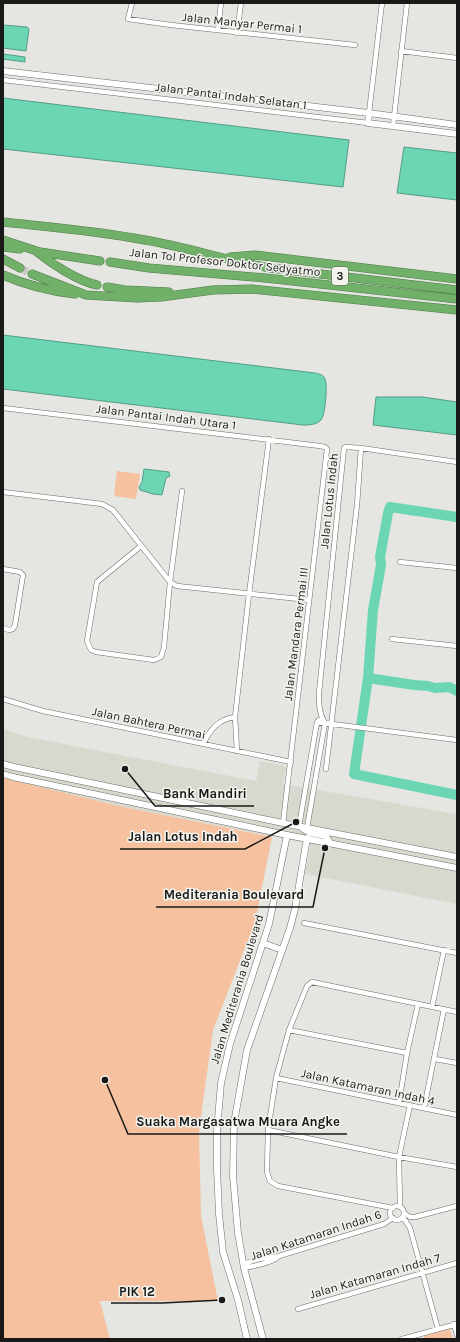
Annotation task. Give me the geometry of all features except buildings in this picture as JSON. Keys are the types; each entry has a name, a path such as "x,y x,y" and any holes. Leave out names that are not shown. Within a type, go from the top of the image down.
{"highway":[{"name":"Jalan Tol Profesor Doktor Sedyatmo","path":"3,222 119,235 270,268 457,290"},
{"path":"3,240 35,250 43,257 70,274 91,284 97,285"},
{"path":"3,247 35,250 100,261"},
{"name":"Jalan Tol Profesor Doktor Sedyatmo","path":"223,258 256,255 457,279"},
{"path":"3,259 20,268"},
{"name":"Jalan Tol Profesor Doktor Sedyatmo","path":"110,262 149,268 264,278 457,299"},
{"name":"Jalan Tol Profesor Doktor Sedyatmo","path":"32,274 86,295 137,298 161,297 213,290 252,289 457,310"},
{"path":"3,275 53,291 86,295"},
{"path":"107,287 125,290 186,293"}],"street":[{"name":"Jalan Manyar Permai 1","path":"132,3 128,19 355,46"},
{"path":"218,30 222,3"},
{"path":"237,33 241,3"},
{"path":"368,123 382,3"},
{"path":"393,126 407,3"},
{"path":"402,51 457,58"},
{"name":"Jalan Pantai Indah Selatan 1","path":"3,71 368,113 457,125"},
{"name":"Jalan Pantai Indah Selatan 1","path":"3,80 457,134"},
{"name":"Jalan Pantai Indah Utara 1","path":"3,408 269,439 327,448"},
{"path":"237,752 235,717 248,594 269,439"},
{"name":"Jalan Lotus Indah","path":"321,718 319,693 345,447 457,462"},
{"name":"Jalan Mandara Permai III","path":"283,823 328,452 327,448"},
{"path":"326,769 357,505 361,448"},
{"path":"141,546 97,582 87,641 92,650 96,652 154,660 161,657 164,648 170,582 182,491"},
{"path":"3,492 102,504 113,510 170,582 177,586 210,591 309,600"},
{"path":"400,562 457,568"},
{"path":"3,569 20,572 23,576 14,627 9,630 3,628"},
{"path":"392,639 457,646"},
{"name":"Jalan Bahtera Permai","path":"3,700 43,711 291,762"},
{"path":"203,744 208,734 218,723 227,718 235,717"},
{"path":"299,826 317,722 321,718 325,723 308,828"},
{"path":"317,722 457,740"},
{"path":"3,764 14,768 457,857"},
{"path":"3,774 287,835 457,868"},
{"path":"299,826 307,832 326,836 330,843"},
{"name":"Jalan Mediterania Boulevard","path":"247,1339 238,1300 223,1252 217,1176 217,1131 221,1083 230,1044 269,924 287,835"},
{"path":"263,1339 243,1266 238,1233 233,1176 234,1123 247,1050 290,928 295,909 307,838"},
{"path":"304,923 457,953"},
{"path":"262,943 282,950"},
{"path":"432,1007 444,950"},
{"path":"457,1012 310,983 307,986 289,1030 276,1078 268,1130 399,1157 457,1167"},
{"path":"399,1103 407,1054 418,1004"},
{"path":"424,1108 444,1009"},
{"path":"289,1030 407,1054"},
{"path":"435,1059 457,1063"},
{"name":"Jalan Katamaran Indah 4","path":"276,1078 457,1116"},
{"path":"410,1105 399,1157 400,1207 403,1210 410,1228 438,1329"},
{"name":"Jalan Katamaran Indah 6","path":"268,1130 267,1172 272,1183 283,1187 393,1208"},
{"path":"404,1215 415,1217 457,1206"},
{"path":"400,1207 393,1208 391,1215 396,1220 400,1220 404,1215"},
{"name":"Jalan Katamaran Indah 6","path":"243,1266 259,1259 279,1256 384,1224 393,1218"},
{"name":"Jalan Katamaran Indah 7","path":"298,1308 457,1262"},
{"path":"402,1339 456,1324 457,1335"},
{"path":"424,1333 425,1339"}],"shaded area":[{"path":"3,25 27,27 29,29 26,51 3,48"},
{"path":"3,54 25,57 25,62 3,59"},
{"path":"3,98 349,140 343,187 3,149"},
{"path":"404,147 457,153 457,200 397,193"},
{"path":"3,335 315,373 324,377 326,382 324,413 319,422 303,425 3,389"},
{"path":"376,397 423,397 457,402 457,435 373,425"},
{"path":"144,469 169,472 170,476 166,478 162,495 140,490 139,487 142,482"},
{"path":"117,471 140,474 136,499 114,496"},
{"path":"3,729 27,737 256,781 260,761 286,766 283,784 457,814 457,904 305,874 311,844 114,805 3,778"},
{"path":"3,778 114,805 272,837 255,922 213,1030 199,1131 201,1216 218,1301 100,1301 110,1339 3,1339"},
{"path":"450,1329 453,1339 425,1339 424,1336"}],"waterway":[{"path":"457,517 390,507 380,557 381,565 373,610 368,678 354,774 457,795"},
{"path":"368,678 435,688 449,687 457,691"}],"tunnel":[{"path":"20,268 32,274"}],"place":[{"name":"Bank Mandiri","path":"125,769"},
{"name":"Jalan Lotus Indah","path":"296,822"},
{"name":"Mediterania Boulevard","path":"325,848"},
{"name":"Suaka Margasatwa Muara Angke","path":"105,1080"},
{"name":"PIK 12","path":"222,1300"}]}
